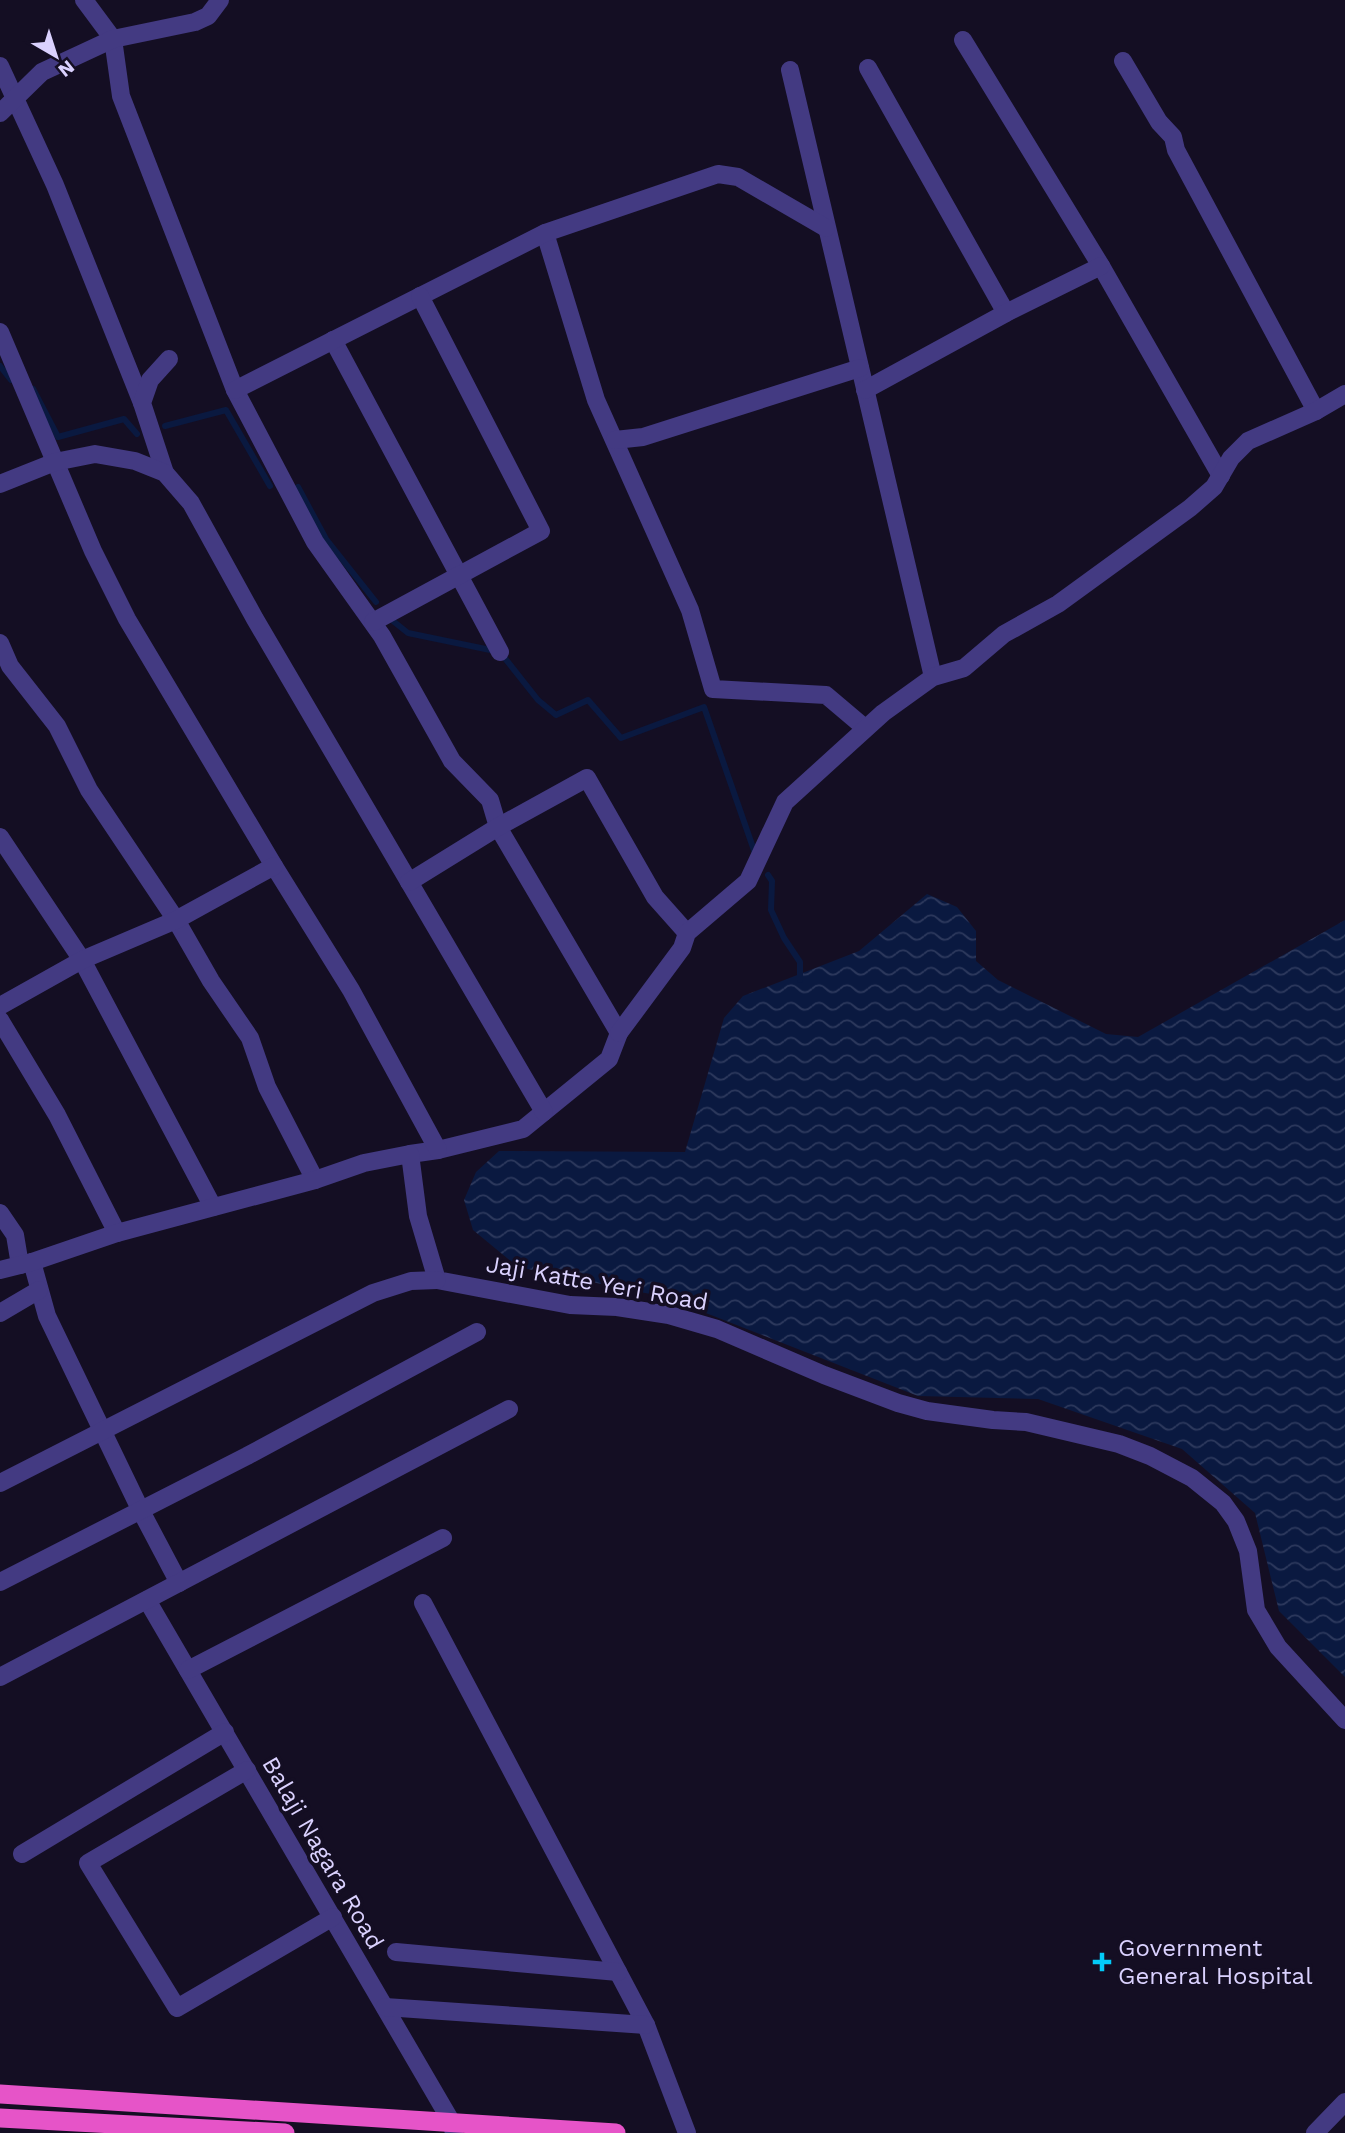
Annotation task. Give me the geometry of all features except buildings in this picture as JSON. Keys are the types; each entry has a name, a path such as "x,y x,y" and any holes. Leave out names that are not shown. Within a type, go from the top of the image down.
{"highway":[{"path":"0,2094 452,2127 616,2133"},
{"path":"0,2119 285,2133"}],"street":[{"path":"84,0 113,39 121,96 234,390 315,542 373,622 452,761 490,800 498,827 619,1032"},
{"path":"0,113 42,72 113,39 195,22 208,16 220,0"},
{"path":"962,40 1101,265 1221,476"},
{"path":"1123,61 1159,122 1173,136 1175,150 1315,411"},
{"path":"0,66 55,185 142,402 165,473 191,503 255,619 544,1112"},
{"path":"868,68 1006,313"},
{"path":"790,70 933,677"},
{"path":"234,390 545,233 718,174 738,177 826,228"},
{"path":"545,233 596,400 690,610 713,689 827,695 865,729"},
{"path":"865,390 1101,265"},
{"path":"373,622 541,531 420,296"},
{"path":"0,332 93,551 127,618 351,990 438,1150"},
{"path":"333,340 500,652"},
{"path":"142,402 150,380 169,359"},
{"path":"615,440 643,436 860,368"},
{"path":"0,1270 117,1233 315,1180 364,1163 438,1150 523,1129 609,1059 619,1032 682,948 687,933 748,881 785,802 865,729 933,677 964,668 1003,634 1059,604 1191,508 1214,487 1231,458 1248,440 1315,411 1345,394"},
{"path":"0,484 55,462 95,454 135,461 165,473"},
{"path":"0,643 10,666 57,726 89,790 176,920 211,981 250,1038 267,1087 315,1180"},
{"path":"409,882 498,827 587,778 655,897 687,933"},
{"path":"0,837 82,960 214,1207"},
{"path":"0,1006 82,960 176,920 274,866"},
{"path":"0,1020 57,1115 117,1233"},
{"path":"410,1154 418,1216 437,1280"},
{"path":"0,1213 15,1235 40,1290 47,1317 179,1583"},
{"name":"Jaji Katte Yeri Road","path":"0,1483 373,1293 411,1281 437,1280 570,1305 617,1307 669,1315 717,1329 811,1370 898,1403 927,1411 1026,1422 1119,1444 1150,1456 1192,1478 1223,1503 1236,1521 1248,1551 1256,1610 1278,1647 1345,1720"},
{"path":"0,1313 40,1290"},
{"path":"0,1582 141,1511 477,1332"},
{"path":"0,1677 509,1409"},
{"path":"188,1670 443,1538"},
{"name":"Balaji Nagara Road","path":"147,1600 385,2007 452,2127"},
{"path":"424,1602 646,2025 687,2133"},
{"path":"22,1854 225,1732"},
{"path":"247,1770 88,1863 177,2008 332,1917"},
{"path":"396,1952 618,1972"},
{"path":"385,2007 646,2025"},
{"path":"1315,2133 1345,2102"}],"water":[{"path":"927,894 957,907 976,931 976,961 998,980 1106,1034 1138,1037 1345,920 1345,1677 1279,1611 1255,1513 1182,1449 1038,1399 918,1396 665,1297 518,1267 473,1230 464,1200 476,1172 499,1151 685,1152 724,1018 743,996 859,951"}],"waterway":[{"path":"0,366 11,380"},
{"path":"33,389 58,437 124,419 137,434"},
{"path":"165,426 226,410 270,486"},
{"path":"298,487 326,539 376,602"},
{"path":"388,617 408,633 500,652 538,700 556,715 588,700 621,738 704,707 756,856"},
{"path":"768,875 772,881 771,910 784,938 800,962 800,980"}],"place":[{"name":"Government General Hospital","path":"1102,1962"}]}
